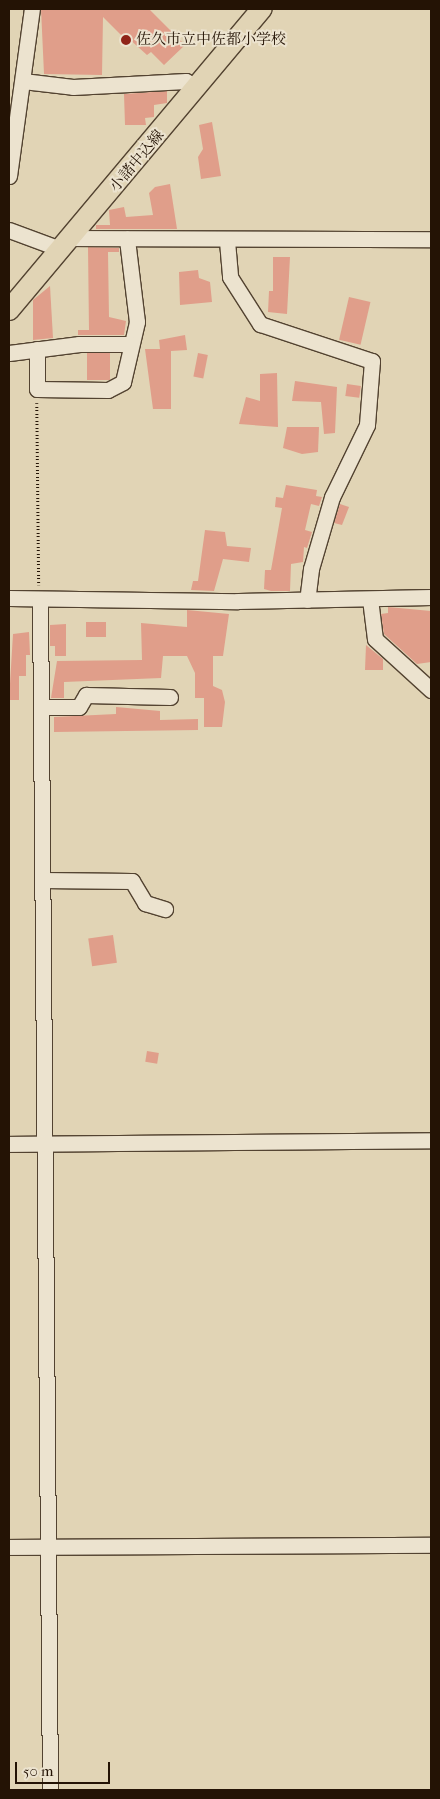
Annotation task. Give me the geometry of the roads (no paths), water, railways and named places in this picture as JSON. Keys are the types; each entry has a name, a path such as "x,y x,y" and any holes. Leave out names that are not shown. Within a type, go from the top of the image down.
{"main road":[{"name":"小諸中込線","path":"9,310 262,9"}],"street":[{"path":"9,176 32,9"},
{"path":"23,80 73,87 186,81 197,88"},
{"path":"9,230 66,244 127,239 227,241 431,239"},
{"path":"37,349 38,389 116,388 123,382 137,322 127,239"},
{"path":"227,241 230,277 260,324 372,361 367,425 332,497 311,569 307,600"},
{"path":"9,353 37,349 131,344"},
{"path":"9,598 307,600 431,597"},
{"path":"40,599 50,1790"},
{"path":"370,599 375,639 431,690"},
{"path":"42,708 79,708 86,695 170,697"},
{"path":"42,880 132,881 145,903 165,908"},
{"path":"9,1144 431,1140"},
{"path":"9,1547 431,1545"}],"place":[{"name":"佐久市立中佐都小学校","path":"126,40"}]}
